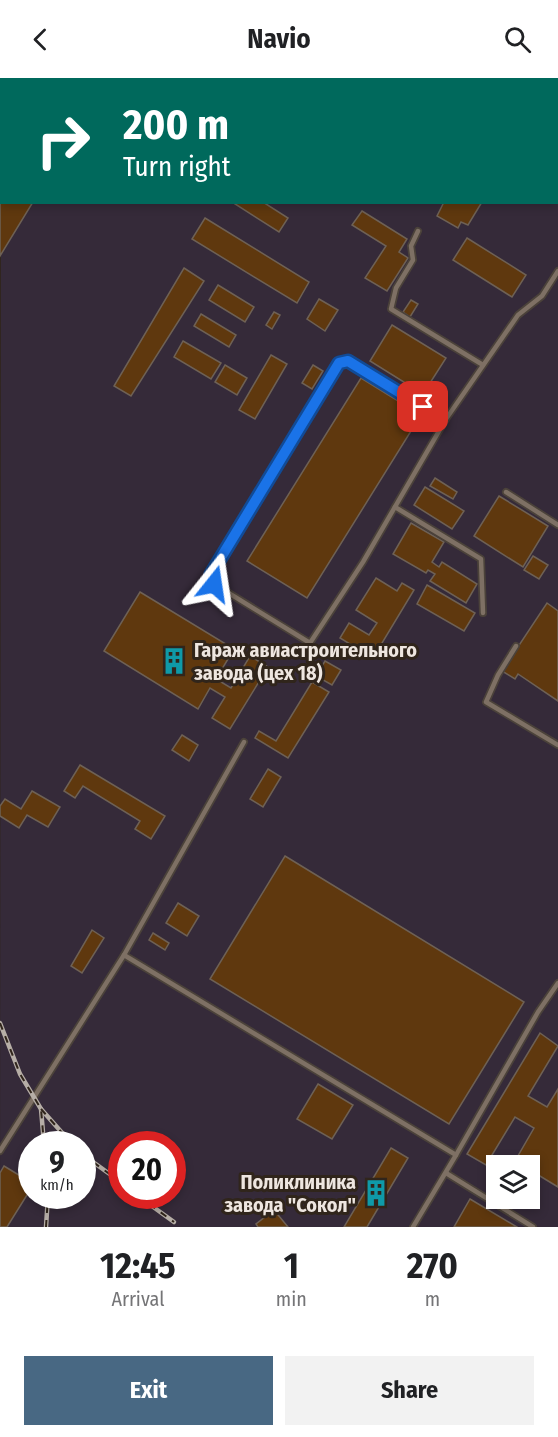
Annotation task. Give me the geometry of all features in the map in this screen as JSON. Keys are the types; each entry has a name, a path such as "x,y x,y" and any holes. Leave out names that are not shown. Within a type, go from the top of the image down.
{"lane":[{"path":"418,231 411,246 412,260 396,288 391,309 483,364"},
{"path":"446,419 442,419 348,361 339,363 211,574 214,584 310,643 358,570 446,419 518,315 542,296 558,271"},
{"path":"506,492 558,525"},
{"path":"395,507 481,559 483,613"},
{"path":"516,646 498,675 486,702 558,745"},
{"path":"0,1151 124,955 244,742"},
{"path":"124,955 456,1155"},
{"path":"413,1227 538,1012 558,983"},
{"path":"446,1173 533,1227"}],"shaded area":[{"path":"1,204 558,204 558,1227 0,1227"}],"building":[{"path":"0,204 32,204 0,256"},
{"path":"235,204 266,204 288,218 279,232"},
{"path":"443,204 481,204 468,225 461,222 458,228 437,216"},
{"path":"362,211 407,239 399,252 408,258 387,291 365,278 386,246 352,225"},
{"path":"205,218 309,282 297,303 192,239"},
{"path":"467,238 526,275 512,297 453,260"},
{"path":"184,268 204,281 131,396 114,386"},
{"path":"218,285 254,307 245,322 209,300"},
{"path":"319,299 338,310 325,331 307,319"},
{"path":"411,300 418,304 410,317 403,312"},
{"path":"274,312 280,315 272,329 266,325"},
{"path":"201,314 236,335 229,347 194,326"},
{"path":"392,325 446,358 423,394 370,361"},
{"path":"183,341 221,363 211,379 174,357"},
{"path":"271,355 287,364 255,419 239,410"},
{"path":"225,365 247,378 237,395 215,382"},
{"path":"313,365 323,371 312,389 302,383"},
{"path":"361,378 421,415 307,598 247,561"},
{"path":"435,478 457,492 453,499 430,486"},
{"path":"425,487 464,511 452,529 414,505"},
{"path":"499,496 548,526 523,567 474,536"},
{"path":"411,523 444,542 432,562 439,567 442,562 477,584 466,603 430,581 435,574 428,570 426,573 393,554"},
{"path":"533,556 548,565 539,579 524,570"},
{"path":"376,578 397,591 402,583 414,590 373,658 340,638 349,623 369,635 377,623 356,610"},
{"path":"427,585 475,613 464,631 417,604"},
{"name":"Гараж авиастроительного завода (цех 18)","path":"140,592 234,649 216,679 231,688 250,656 268,667 230,729 212,718 225,697 210,688 198,709 104,651"},
{"path":"547,603 558,611 558,701 518,674 515,679 502,671"},
{"path":"325,661 341,670 332,685 316,676"},
{"path":"312,682 329,692 288,758 255,738 259,731 276,741"},
{"path":"182,735 198,745 189,761 172,750"},
{"path":"80,765 165,816 151,839 135,829 140,821 83,786 75,798 64,791"},
{"path":"268,769 281,777 263,807 250,799"},
{"path":"32,791 60,807 48,827 27,815 19,828 0,816 0,806 5,799 21,809"},
{"path":"285,856 524,1002 449,1124 210,979"},
{"path":"178,903 199,916 187,936 166,923"},
{"path":"92,930 104,938 82,973 71,966"},
{"path":"153,933 169,943 165,950 149,940"},
{"path":"540,1033 558,1046 528,1096 547,1107 558,1089 558,1187 540,1176 540,1155 518,1155 534,1128 515,1117 492,1155 486,1155 486,1165 467,1154"},
{"path":"318,1084 353,1105 332,1139 297,1119"},
{"name":"Поликлиника завода \"Сокол\"","path":"391,1148 408,1158 367,1227 344,1227"},
{"path":"4,1166 18,1174 18,1209 7,1227 0,1227 0,1173"},
{"path":"470,1199 517,1227 454,1227"},
{"path":"274,1210 288,1227 258,1227 256,1224"}],"railway":[{"path":"0,1023 20,1074 41,1109 43,1131"},
{"path":"41,1109 60,1131"},
{"path":"96,1164 108,1173"},
{"path":"46,1227 47,1209"},
{"path":"156,1209 174,1222"}],"place":[{"name":"Гараж авиастроительного завода (цех 18)","path":"174,661"},
{"name":"Поликлиника завода \"Сокол\"","path":"376,1193"}],"route":[{"path":"214,584 211,574 339,363 348,361 423,407"}]}
